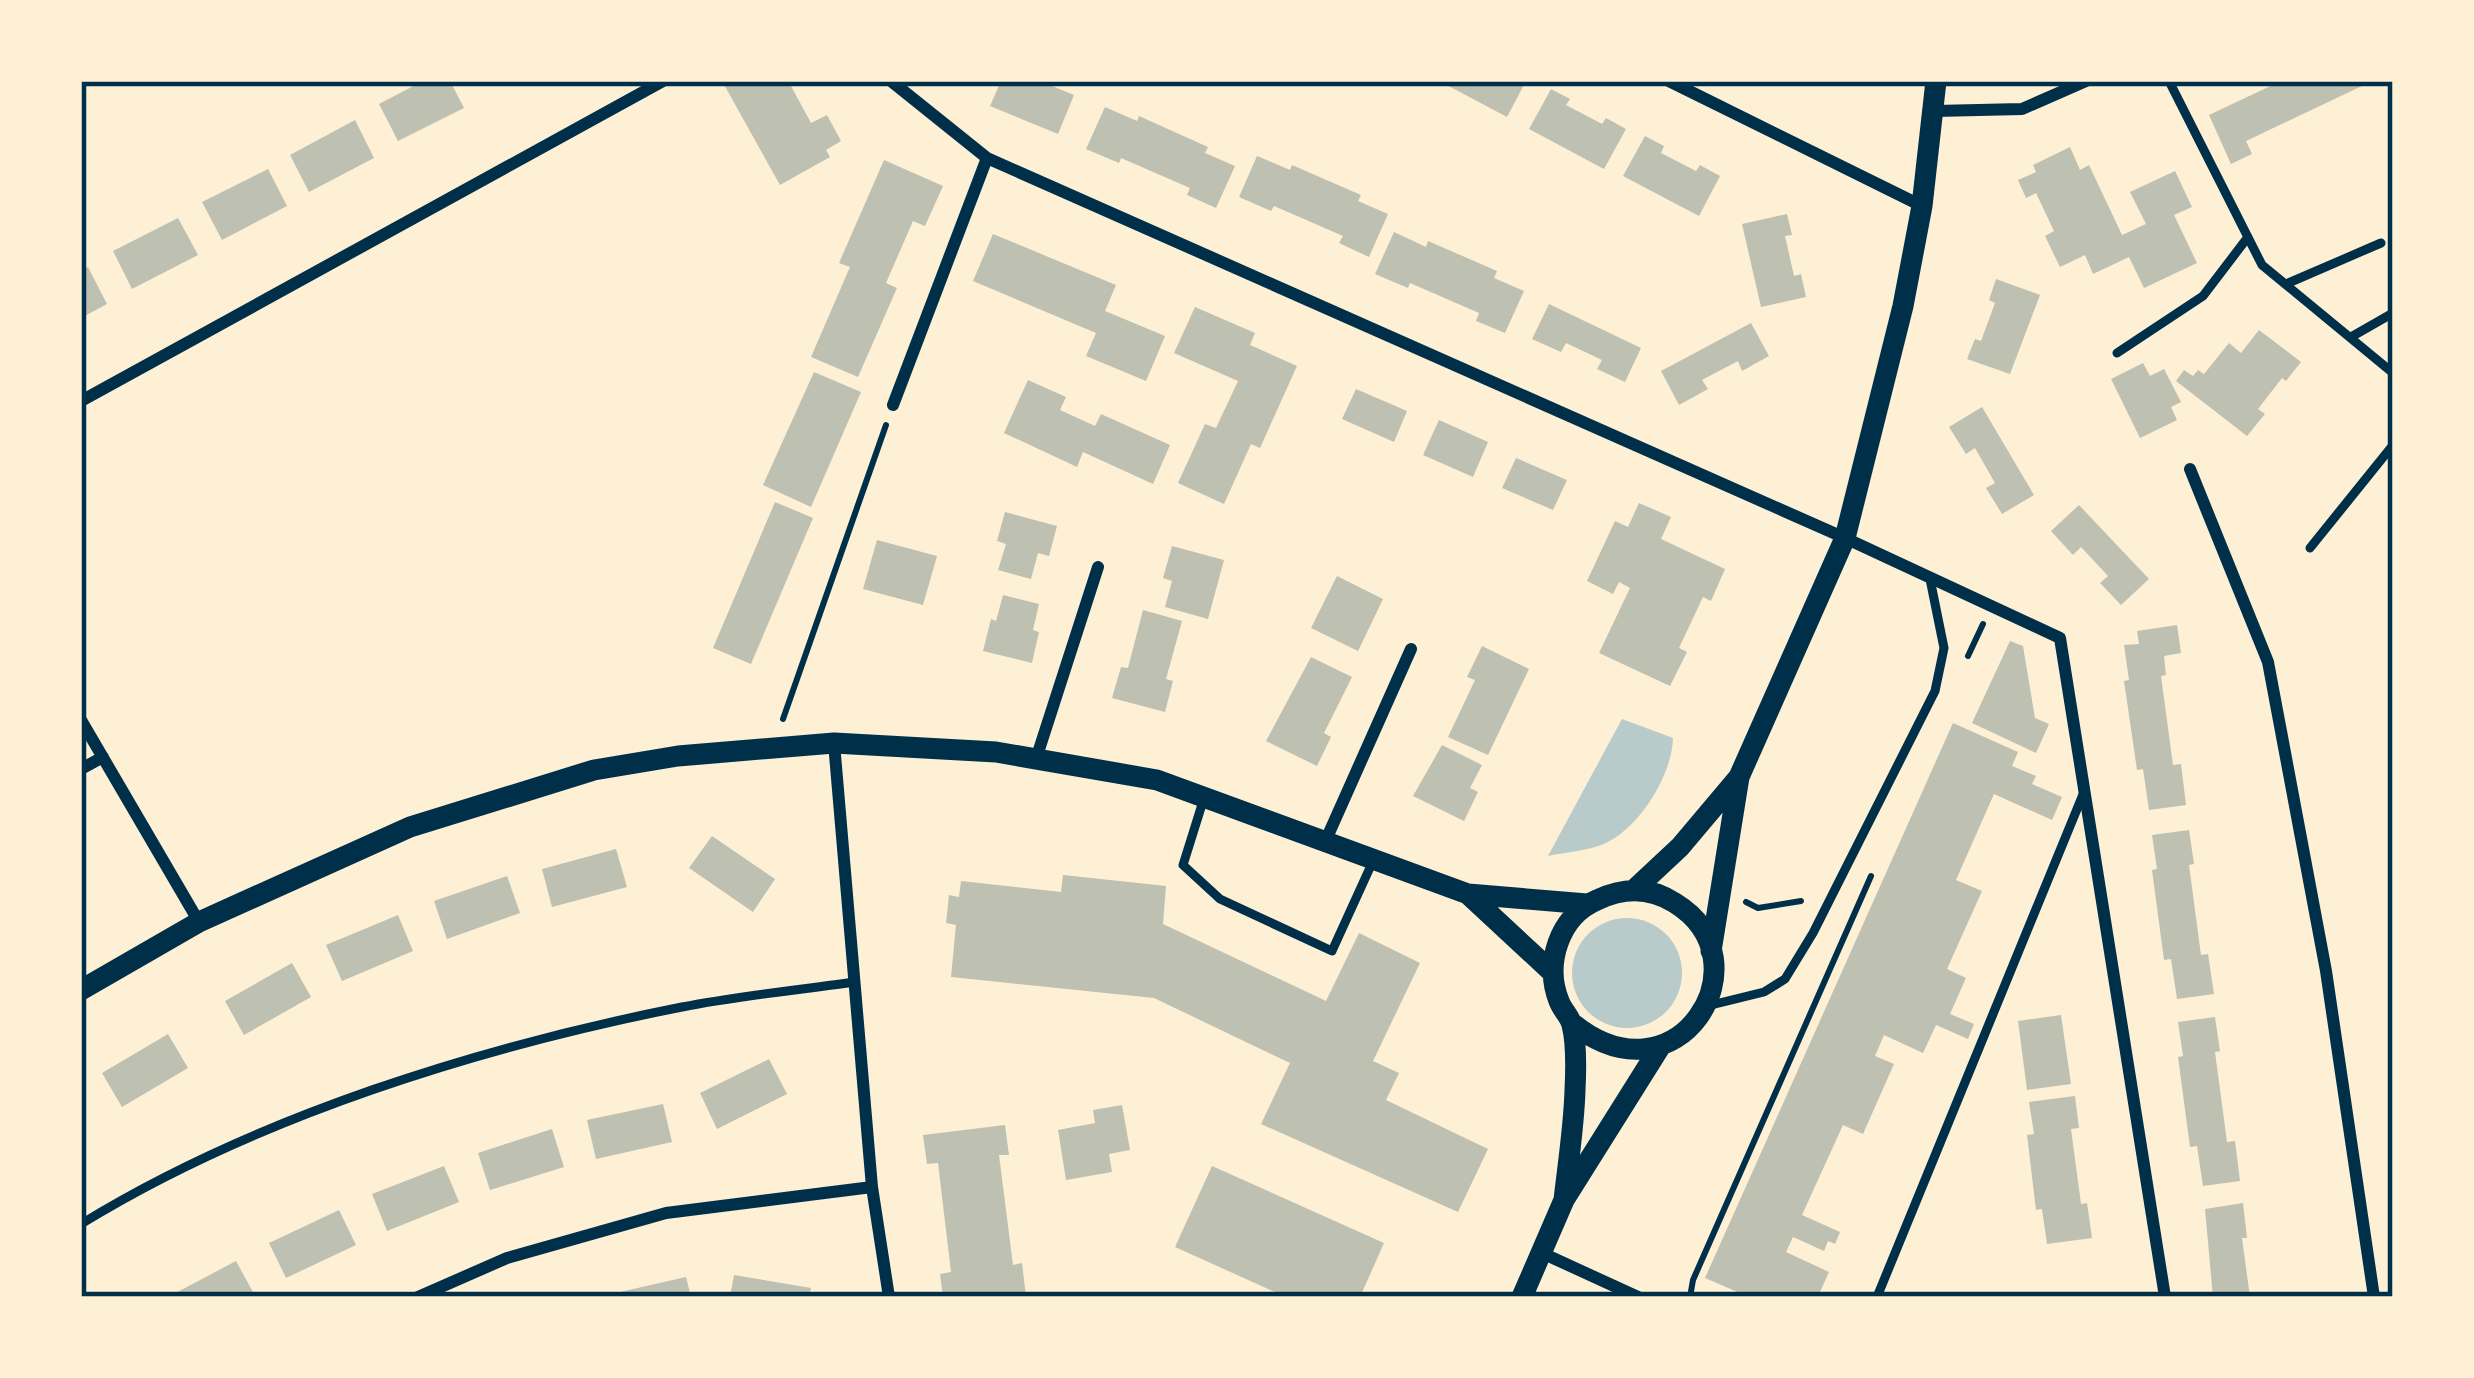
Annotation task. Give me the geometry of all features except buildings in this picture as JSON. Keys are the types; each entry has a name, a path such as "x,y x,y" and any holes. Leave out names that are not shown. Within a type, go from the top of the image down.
{"street":[{"path":"81,401 663,81"},
{"path":"891,81 987,158 2060,638 2165,1297"},
{"path":"1669,81 1922,206"},
{"path":"1522,1297 1564,1200 1660,1047 1691,1026 1707,1006 1739,777 1845,538 1904,306 1922,206 1936,81"},
{"path":"1935,111 2022,109 2086,81"},
{"path":"893,405 987,158"},
{"path":"2190,469 2268,662 2326,971 2374,1297"},
{"path":"1036,759 1098,567"},
{"path":"1325,842 1412,650"},
{"path":"81,720 199,922"},
{"path":"834,743 872,1186 889,1297"},
{"path":"81,990 199,922 410,827 594,770 678,756 834,743 996,752 1156,780 1468,894 1587,904"},
{"path":"81,770 104,758"},
{"path":"1635,890 1680,847 1739,777"},
{"path":"1660,1047 1636,1051 1609,1047 1572,1023 1559,1002 1552,972 1556,945 1570,920 1587,904 1613,892 1635,890 1664,896 1688,911 1712,951"},
{"path":"1468,894 1552,972"},
{"path":"1564,1200 1575,1089 1572,1023"},
{"path":"418,1297 507,1258 666,1214 872,1186"},
{"path":"1542,1253 1630,1295"}],"lane":[{"path":"2169,81 2262,265 2393,374"},
{"path":"2117,353 2203,296 2248,238"},
{"path":"2286,284 2381,243"},
{"path":"2351,337 2393,313"},
{"path":"2310,548 2393,445"},
{"path":"1707,1006 1764,992 1785,979 1834,893 1935,691 1944,648 1930,579"},
{"path":"1877,1297 2086,787"},
{"path":"1204,798 1184,865 1220,899 1332,951 1374,860"},
{"path":"81,1224 233,1146 362,1095 507,1049 683,1006 855,982"}],"path":[{"path":"773,748 893,405"},
{"path":"1961,672 1990,607"},
{"path":"1690,1297 1693,1280 1875,868"}],"shaded area":[{"path":"1622,719 1673,738 1667,768 1652,798 1631,825 1606,843 1548,856"},
{"path":"1627,918 1648,922 1666,934 1678,952 1682,973 1678,994 1666,1012 1648,1024 1627,1028 1606,1024 1588,1012 1576,994 1572,973 1576,952 1588,934 1606,922"}]}
